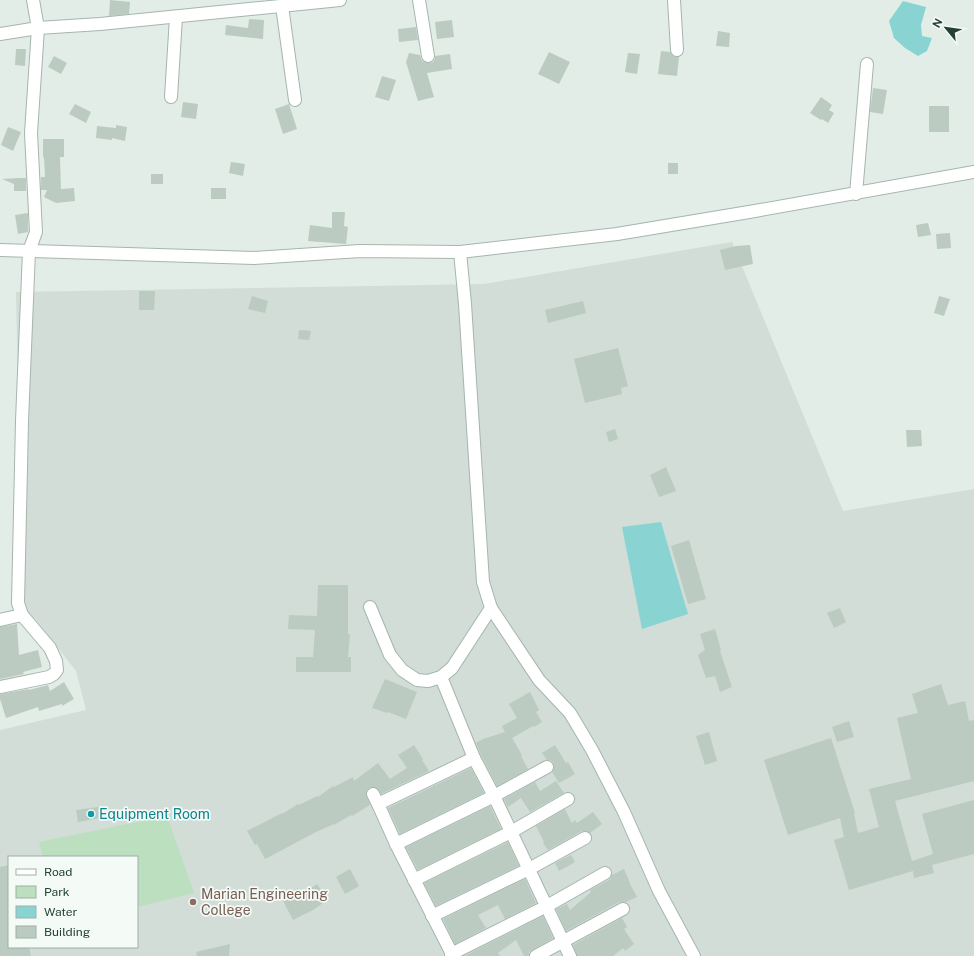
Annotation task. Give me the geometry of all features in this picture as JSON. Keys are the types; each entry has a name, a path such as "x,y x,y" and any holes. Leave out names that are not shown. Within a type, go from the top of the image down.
{"street":[{"path":"0,687 49,677 57,670 56,661 50,648 22,615 18,602 22,421 29,251 36,232 31,132 38,28 33,0"},
{"path":"0,34 38,28 176,17 340,0"},
{"path":"419,0 428,56"},
{"path":"674,0 677,50"},
{"path":"282,6 295,100"},
{"path":"171,97 176,17"},
{"path":"856,194 867,64"},
{"path":"0,250 254,258 360,251 460,252 617,234 856,194 974,172"},
{"path":"460,252 465,304 483,582 490,608 539,680 570,713 592,750 624,812 659,891 694,956"},
{"path":"370,607 390,655 402,670 418,680 428,681 440,678 452,668 490,608"},
{"path":"0,620 22,615"},
{"path":"440,678 474,758 494,796 570,956"},
{"path":"474,758 376,799 396,844 452,955 547,906 605,873"},
{"path":"396,844 494,796 547,767"},
{"path":"414,880 511,832 568,799"},
{"path":"432,916 529,869 585,838"},
{"path":"536,956 623,909"}],"shaded area":[{"path":"732,242 843,511 974,489 974,956 0,956 0,730 86,710 76,671 36,620 22,608 16,292 484,284"}],"green space":[{"path":"167,816 194,893 138,907 138,856 43,856 39,842"}],"water":[{"path":"903,1 926,7 921,25 922,36 932,38 927,51 918,56 905,48 894,38 889,21"},
{"path":"661,522 688,614 642,629 622,527"}],"building":[{"path":"110,0 130,2 129,14 109,16"},
{"path":"249,19 264,20 263,39 225,35 226,25 248,28"},
{"path":"452,20 454,37 437,39 435,22"},
{"path":"416,27 418,40 399,42 398,29"},
{"path":"718,31 730,33 729,47 716,46"},
{"path":"16,49 26,49 25,66 15,65"},
{"path":"661,51 670,52 673,56 679,57 677,76 658,74"},
{"path":"549,52 570,62 559,84 538,74"},
{"path":"409,53 420,55 422,61 426,63 433,62 435,56 450,54 452,69 427,73 434,97 418,101 406,62"},
{"path":"628,53 640,54 637,74 625,72"},
{"path":"54,56 67,63 61,74 48,67"},
{"path":"382,76 396,80 389,101 375,97"},
{"path":"873,88 887,90 883,114 870,112"},
{"path":"821,97 832,105 829,110 834,113 828,123 810,113"},
{"path":"183,102 198,104 196,119 181,117"},
{"path":"75,104 91,112 86,123 69,114"},
{"path":"289,104 297,129 283,134 275,109"},
{"path":"929,106 949,106 949,132 929,132"},
{"path":"116,125 127,127 125,141 112,138 112,140 96,138 97,126 116,128"},
{"path":"8,127 21,132 13,151 1,145"},
{"path":"43,139 64,139 64,157 60,157 61,189 74,188 75,201 56,203 44,197 47,190 41,190 41,177 45,177"},
{"path":"231,162 245,164 243,176 229,173"},
{"path":"668,163 678,163 678,174 668,174"},
{"path":"151,174 163,174 163,184 151,184"},
{"path":"26,178 26,191 14,191 14,184 2,179"},
{"path":"211,188 226,188 226,199 211,199"},
{"path":"332,212 345,212 344,226 348,227 346,244 308,241 310,225 332,228"},
{"path":"28,213 28,232 18,234 15,215"},
{"path":"928,223 931,235 918,237 916,225"},
{"path":"950,233 951,248 937,249 936,234"},
{"path":"750,245 753,264 725,270 720,250 736,246"},
{"path":"139,291 155,291 154,310 139,310"},
{"path":"252,296 268,301 265,313 248,309"},
{"path":"939,296 950,299 944,316 934,313"},
{"path":"583,301 586,313 548,323 545,310"},
{"path":"299,330 311,331 309,340 298,339"},
{"path":"618,348 628,386 621,388 622,394 585,403 574,359"},
{"path":"615,429 618,439 609,442 606,432"},
{"path":"906,430 921,430 922,446 907,447"},
{"path":"666,467 676,491 659,497 650,475"},
{"path":"689,540 706,599 688,604 671,546"},
{"path":"318,585 348,585 348,634 350,634 348,657 351,657 351,672 296,672 296,657 313,657 315,630 288,629 289,615 317,616"},
{"path":"840,608 846,622 834,628 827,613"},
{"path":"17,624 19,655 38,650 42,667 23,672 24,674 0,679 0,627"},
{"path":"715,629 720,651 732,687 720,692 715,676 706,678 698,655 705,650 700,634"},
{"path":"385,679 417,692 406,719 372,708"},
{"path":"64,682 74,699 62,706 62,704 39,711 38,707 6,718 0,699 0,694 29,690 48,685 50,691"},
{"path":"941,684 948,705 965,701 969,721 974,720 974,781 895,801 912,861 933,854 922,814 974,800 974,854 932,865 934,873 914,878 913,871 849,890 834,840 844,837 840,818 788,835 764,760 831,738 855,813 858,833 879,827 869,789 911,779 897,718 918,713 912,694"},
{"path":"530,692 539,710 536,712 542,722 512,738 528,769 497,786 476,743 483,739 505,732 502,726 517,718 509,704"},
{"path":"849,721 854,737 837,742 832,727"},
{"path":"709,732 717,761 705,765 696,736"},
{"path":"414,745 429,771 381,794 377,788 369,788 366,794 370,805 352,816 351,815 334,825 316,832 265,859 257,844 255,845 247,831 282,814 298,804 299,805 317,796 318,797 333,786 334,787 353,777 354,781 378,763 390,779 407,768 398,755"},
{"path":"555,745 575,774 559,783 552,772 554,768 553,763 551,760 547,760 542,753"},
{"path":"471,768 484,793 400,834 388,808"},
{"path":"556,781 564,793 530,812 521,798 508,807 504,799 535,782 540,791"},
{"name":"Equipment Room","path":"105,806 106,817 78,822 76,810"},
{"path":"490,806 501,829 418,870 406,847"},
{"path":"565,809 572,823 575,820 577,823 593,812 602,824 590,833 582,831 548,850 543,843 544,842 536,826"},
{"path":"508,842 519,866 436,906 424,883"},
{"path":"571,855 575,862 559,871 555,863"},
{"path":"8,865 8,948 29,948 31,956 0,956 0,867"},
{"path":"350,869 359,886 345,894 336,877"},
{"path":"624,869 637,897 626,902 619,902 566,931 556,909 567,904 570,910 591,892 590,890 609,880 612,875"},
{"path":"525,879 536,903 505,919 498,905 478,915 486,928 455,944 443,919"},
{"path":"317,884 327,900 313,910 293,920 281,897 298,888 301,895"},
{"path":"543,916 553,938 529,952 529,956 524,956 516,940 498,953 500,956 464,956"},
{"path":"622,918 627,927 624,929 634,944 625,951 623,948 613,956 577,956 573,945"},
{"path":"230,944 229,956 197,956 196,952"}],"place":[{"name":"Equipment Room","path":"91,814"},
{"name":"Marian Engineering College","path":"193,902"}]}
